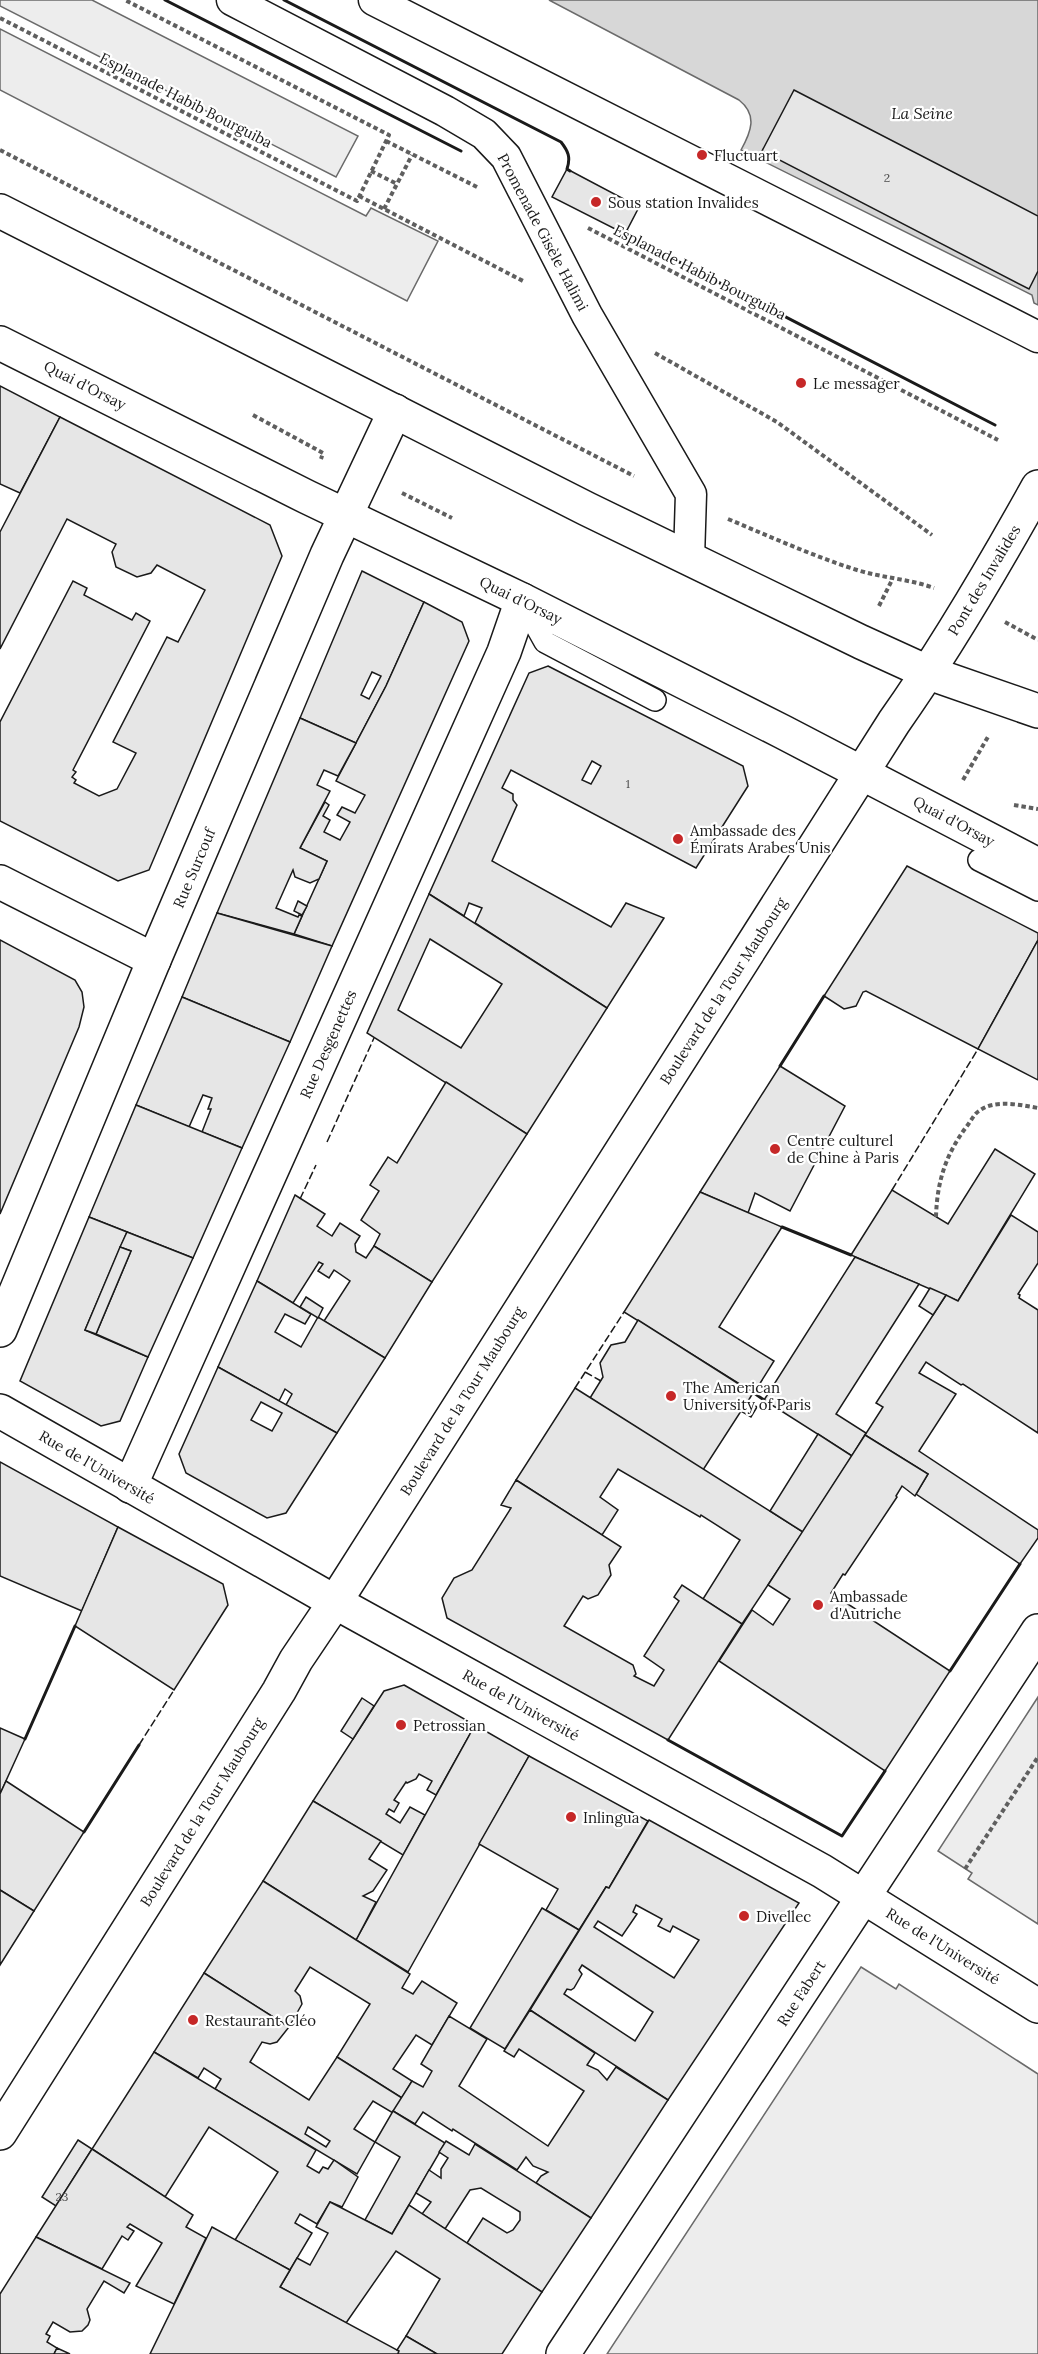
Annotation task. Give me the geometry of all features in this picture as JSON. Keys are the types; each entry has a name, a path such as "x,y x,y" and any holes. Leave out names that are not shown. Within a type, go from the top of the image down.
{"street":[{"name":"Promenade Gisèle Halimi","path":"232,0 446,111 484,134 506,157 587,315 692,494 688,558"},
{"path":"374,0 1038,337"},
{"path":"0,211 688,558 929,673 1038,711"},
{"name":"Quai d'Orsay","path":"0,343 522,600 1038,866"},
{"name":"Rue Surcouf","path":"0,1330 154,960 346,515 395,411"},
{"name":"Pont des Invalides","path":"929,673 1035,498"},
{"name":"Rue Desgenettes","path":"130,1486 504,652 522,600"},
{"name":"Boulevard de la Tour Maubourg","path":"0,2133 279,1691 296,1660 894,722 929,673"},
{"path":"0,882 154,960"},
{"name":"Rue de l'Université","path":"0,1411 335,1602 864,1896 1038,2006"},
{"name":"Rue Fabert","path":"563,2354 1038,1631"}],"lane":[{"path":"522,600 545,642 655,700"},
{"path":"979,860 1038,890"}],"path":[{"name":"Esplanade Habib Bourguiba","path":"125,0 389,135 386,141 538,219 571,219 998,440"},
{"name":"Esplanade Habib Bourguiba","path":"0,18 357,201 359,196 526,283"},
{"path":"359,196 386,141"},
{"path":"0,150 619,469 793,547 892,580 920,583"},
{"path":"384,209 412,154"},
{"path":"371,171 397,184"},
{"path":"647,348 777,422 932,535"},
{"path":"253,415 323,453 318,469"},
{"path":"961,784 977,754"},
{"path":"936,1217 937,1194 944,1164 958,1138 980,1110 1004,1103 1038,1108"},
{"path":"965,1869 1038,1757"}],"shaded area":[{"path":"0,0 92,0 358,136 336,177 0,6"},
{"path":"0,29 366,216 371,208 438,241 407,301 0,90"},
{"path":"1038,1697 1038,1924 968,1879 972,1873 938,1851"},
{"path":"861,1967 896,1989 899,1984 1038,2074 1038,2354 607,2354"}],"water":[{"name":"La Seine","path":"549,0 1038,0 1038,305 1034,303 1032,295 741,150 748,137 751,118 739,100"}],"building":[{"name":"Fluctuart","path":"794,90 1038,216 1038,271 1029,289 762,151"},
{"name":"Sous station Invalides","path":"567,169 639,207 625,234 552,197"},
{"path":"0,386 60,417 20,493 0,484"},
{"path":"60,417 270,525 282,556 149,870 118,881 0,821 0,722 73,581 87,588 84,595 132,620 136,613 150,621 73,770 76,772 72,777 76,780 74,783 99,796 117,789 136,753 113,742 167,637 178,642 205,590 157,565 151,573 137,577 116,567 112,552 116,544 67,519 0,649 0,532"},
{"path":"362,571 424,602 386,686 356,743 300,718","holes":["372,672 381,676 369,699 361,695"]},
{"path":"424,602 462,622 469,641 332,946 294,934 327,861 300,848 325,802 329,805 323,816 330,820 324,832 340,840 350,822 337,815 342,807 355,813 365,795 336,781 386,686"},
{"name":"Ambassade des Émirats Arabes Unis","path":"548,666 743,766 748,786 696,868 511,770 502,788 513,794 513,800 517,805 492,861 611,927 626,903 664,918 607,1008 475,923 482,908 469,903 464,916 429,894 529,673","holes":["592,761 601,766 591,784 582,780"]},
{"path":"300,718 356,743 338,776 324,770 317,785 330,791 300,848 327,861 319,879 310,883 295,877 293,870 276,908 298,917 302,916 294,934 217,913"},
{"path":"907,866 1038,933 1038,940 978,1049 866,991 863,992 856,1006 844,1009 824,996"},
{"path":"429,894 607,1008 527,1134 367,1033","holes":["430,939 502,984 461,1048 398,1010"]},
{"path":"298,901 307,906 302,915 294,911"},
{"path":"217,913 332,946 290,1042 182,997"},
{"path":"0,940 75,980 82,992 84,1007 79,1027 0,1214"},
{"path":"1038,940 1038,1080 978,1049"},
{"path":"182,997 290,1042 242,1148 202,1132 211,1109 208,1109 212,1098 203,1095 189,1127 136,1105"},
{"name":"Centre culturel de Chine à Paris","path":"780,1066 845,1106 790,1211 755,1193 748,1213 700,1192"},
{"path":"446,1082 527,1134 432,1282 374,1246 380,1234 361,1220 379,1191 370,1185 388,1157 397,1163"},
{"path":"136,1105 242,1148 193,1258 89,1217"},
{"path":"995,1149 1035,1174 958,1301 851,1255 892,1190 948,1224"},
{"path":"700,1192 782,1227 719,1327 774,1361 754,1393 624,1312"},
{"path":"295,1195 325,1214 317,1226 332,1236 340,1223 360,1236 355,1244 356,1252 366,1258 374,1246 432,1282 385,1358 324,1321 350,1281 334,1270 329,1278 318,1271 323,1264 319,1262 293,1303 257,1281"},
{"path":"1011,1215 1038,1232 1038,1263 1018,1294 1019,1298 1038,1310 1038,1433 926,1362 919,1373 956,1394 919,1451 1038,1530 1038,1538 1020,1564 916,1494 928,1474 865,1435 883,1407 876,1403 946,1295 958,1301"},
{"path":"89,1217 127,1232 85,1330 148,1357 120,1421 101,1426 20,1381"},
{"path":"127,1232 193,1258 148,1357 96,1334 131,1251 120,1247"},
{"path":"120,1247 131,1251 96,1334 85,1330"},
{"path":"855,1257 919,1284 836,1414 866,1433 852,1456 764,1400"},
{"path":"257,1281 311,1314 305,1324 285,1314 275,1332 301,1347 318,1317 385,1358 337,1433 286,1405 292,1394 285,1389 279,1401 218,1367"},
{"path":"930,1288 946,1295 933,1315 919,1306"},
{"path":"306,1297 323,1308 318,1318 300,1307"},
{"name":"The American University of Paris","path":"638,1320 753,1393 748,1401 757,1407 751,1417 741,1411 703,1470 590,1398 603,1377 600,1363 611,1345 625,1342"},
{"path":"218,1367 337,1433 286,1513 267,1518 186,1473 179,1454","holes":["261,1402 282,1413 272,1431 251,1420"]},
{"path":"575,1388 803,1532 742,1624 703,1599 740,1540 701,1515 700,1517 618,1469 600,1497 618,1510 602,1535 516,1480"},
{"path":"818,1434 852,1456 803,1532 770,1511"},
{"name":"Ambassade d'Autriche","path":"865,1435 928,1474 915,1496 902,1486 897,1497 831,1593 950,1671 885,1771 719,1661 752,1610 773,1625 790,1599 768,1585"},
{"path":"0,1462 118,1527 82,1611 0,1576"},
{"path":"516,1480 621,1547 609,1565 611,1575 598,1595 588,1599 583,1596 564,1626 633,1665 636,1674 634,1676 654,1686 664,1670 644,1656 679,1601 674,1597 682,1585 742,1624 668,1740 447,1618 442,1598 454,1578 472,1570 511,1508 501,1505"},
{"path":"118,1527 223,1584 228,1605 174,1690 75,1626"},
{"path":"404,1685 475,1725 436,1795 427,1790 432,1781 419,1774 416,1779 406,1782 394,1800 399,1803 394,1812 389,1809 386,1814 400,1823 410,1807 425,1815 403,1855 313,1801 384,1691"},
{"path":"362,1698 374,1706 353,1739 341,1731"},
{"path":"475,1725 529,1756 408,1972 356,1940"},
{"path":"0,1728 25,1739 0,1794"},
{"path":"529,1756 648,1821 609,1888 606,1887 579,1930 546,1910 558,1889 479,1844"},
{"path":"6,1781 84,1832 34,1911 0,1890 0,1794"},
{"path":"313,1801 381,1841 369,1859 387,1870 373,1891 363,1896 376,1902 356,1940 263,1881"},
{"path":"649,1820 799,1903 668,2100 530,2010 606,1887 609,1888","holes":["636,1905 662,1919 658,1926 670,1932 673,1926 699,1940 674,1978 594,1927 598,1921 622,1936 637,1914 633,1912","582,1965 653,2012 635,2041 564,1994 567,1989 574,1988 582,1974 579,1970"]},
{"path":"263,1881 410,1974 402,1988 413,1994 422,1981 457,2003 432,2045 416,2035 393,2069 412,2081 402,2098 337,2057 370,2004 310,1967 295,1991 300,1996 302,2004 289,2027 204,1973"},
{"path":"0,1890 34,1911 0,1965"},
{"path":"542,1908 579,1930 505,2049 470,2028"},
{"path":"204,1973 289,2027 277,2042 270,2044 262,2042 250,2062 309,2100 337,2057 402,2098 393,2113 373,2101 354,2129 375,2142 357,2174 215,2089 221,2079 204,2068 198,2078 154,2052","holes":["308,2127 330,2141 326,2147 305,2134"]},
{"path":"530,2010 595,2053 587,2065 598,2070 607,2080 616,2067 668,2100 591,2218 536,2183 548,2172 533,2166 526,2157 517,2170 423,2112 415,2124 393,2111 412,2081 423,2087 432,2071 421,2064 449,2016 487,2039 459,2086 548,2146 584,2091 519,2049 514,2057 504,2051"},
{"path":"154,2052 316,2150 307,2166 319,2173 323,2167 328,2169 334,2160 358,2177 342,2207 330,2202 317,2224 300,2214 295,2223 312,2233 290,2270 235,2240 278,2172 209,2127 165,2197 92,2149"},
{"path":"393,2111 445,2143 392,2234 365,2220 400,2157 375,2142"},
{"path":"78,2140 92,2149 56,2206 42,2197"},
{"path":"446,2141 469,2155 475,2144 591,2218 542,2292 467,2243 483,2218 507,2233 513,2230 520,2220 520,2212 481,2188 470,2190 445,2229 422,2214 431,2202 416,2193 429,2170 441,2178 441,2169 448,2158 439,2152"},
{"path":"92,2149 193,2215 186,2227 206,2238 174,2304 136,2286 162,2243 130,2224 127,2227 134,2231 128,2240 122,2236 102,2269 36,2237"},
{"path":"330,2202 392,2234 409,2205 542,2292 502,2354 437,2354 406,2336 440,2279 396,2251 346,2323 280,2287 297,2258 310,2265 328,2233 316,2227"},
{"path":"212,2227 290,2270 280,2287 399,2351 398,2354 150,2354"},
{"path":"36,2237 130,2283 124,2293 104,2281 87,2309 90,2320 82,2331 70,2332 53,2322 46,2334 50,2336 47,2342 57,2348 54,2354 0,2354 0,2294"},
{"path":"406,2336 437,2354 398,2354 397,2350"},
{"path":"57,2348 70,2354 54,2354"}],"fence":[{"path":"327,1142 374,1038"},
{"path":"892,1190 978,1049"},
{"path":"300,1199 316,1165"},
{"path":"575,1388 624,1312"},
{"path":"585,1372 601,1381"},
{"path":"139,1745 174,1690"}],"wall":[{"path":"165,0 461,151"},
{"path":"284,0 561,142 568,154 567,169 570,171"},
{"path":"627,231 625,234 995,425"},
{"path":"780,1066 824,996"},
{"path":"782,1227 851,1255"},
{"path":"754,1393 764,1400"},
{"path":"950,1671 1020,1564"},
{"path":"25,1739 75,1626"},
{"path":"668,1740 842,1836 885,1771"},
{"path":"84,1832 139,1745"}],"place":[{"name":"Fluctuart","path":"702,155"},
{"name":"Sous station Invalides","path":"596,202"},
{"name":"Le messager","path":"801,383"},
{"name":"Ambassade des Émirats Arabes Unis","path":"678,839"},
{"name":"Centre culturel de Chine à Paris","path":"775,1149"},
{"name":"The American University of Paris","path":"671,1396"},
{"name":"Ambassade d'Autriche","path":"818,1605"},
{"name":"Petrossian","path":"401,1725"},
{"name":"Inlingua","path":"571,1817"},
{"name":"Divellec","path":"744,1916"},
{"name":"Restaurant Cléo","path":"193,2020"}]}
